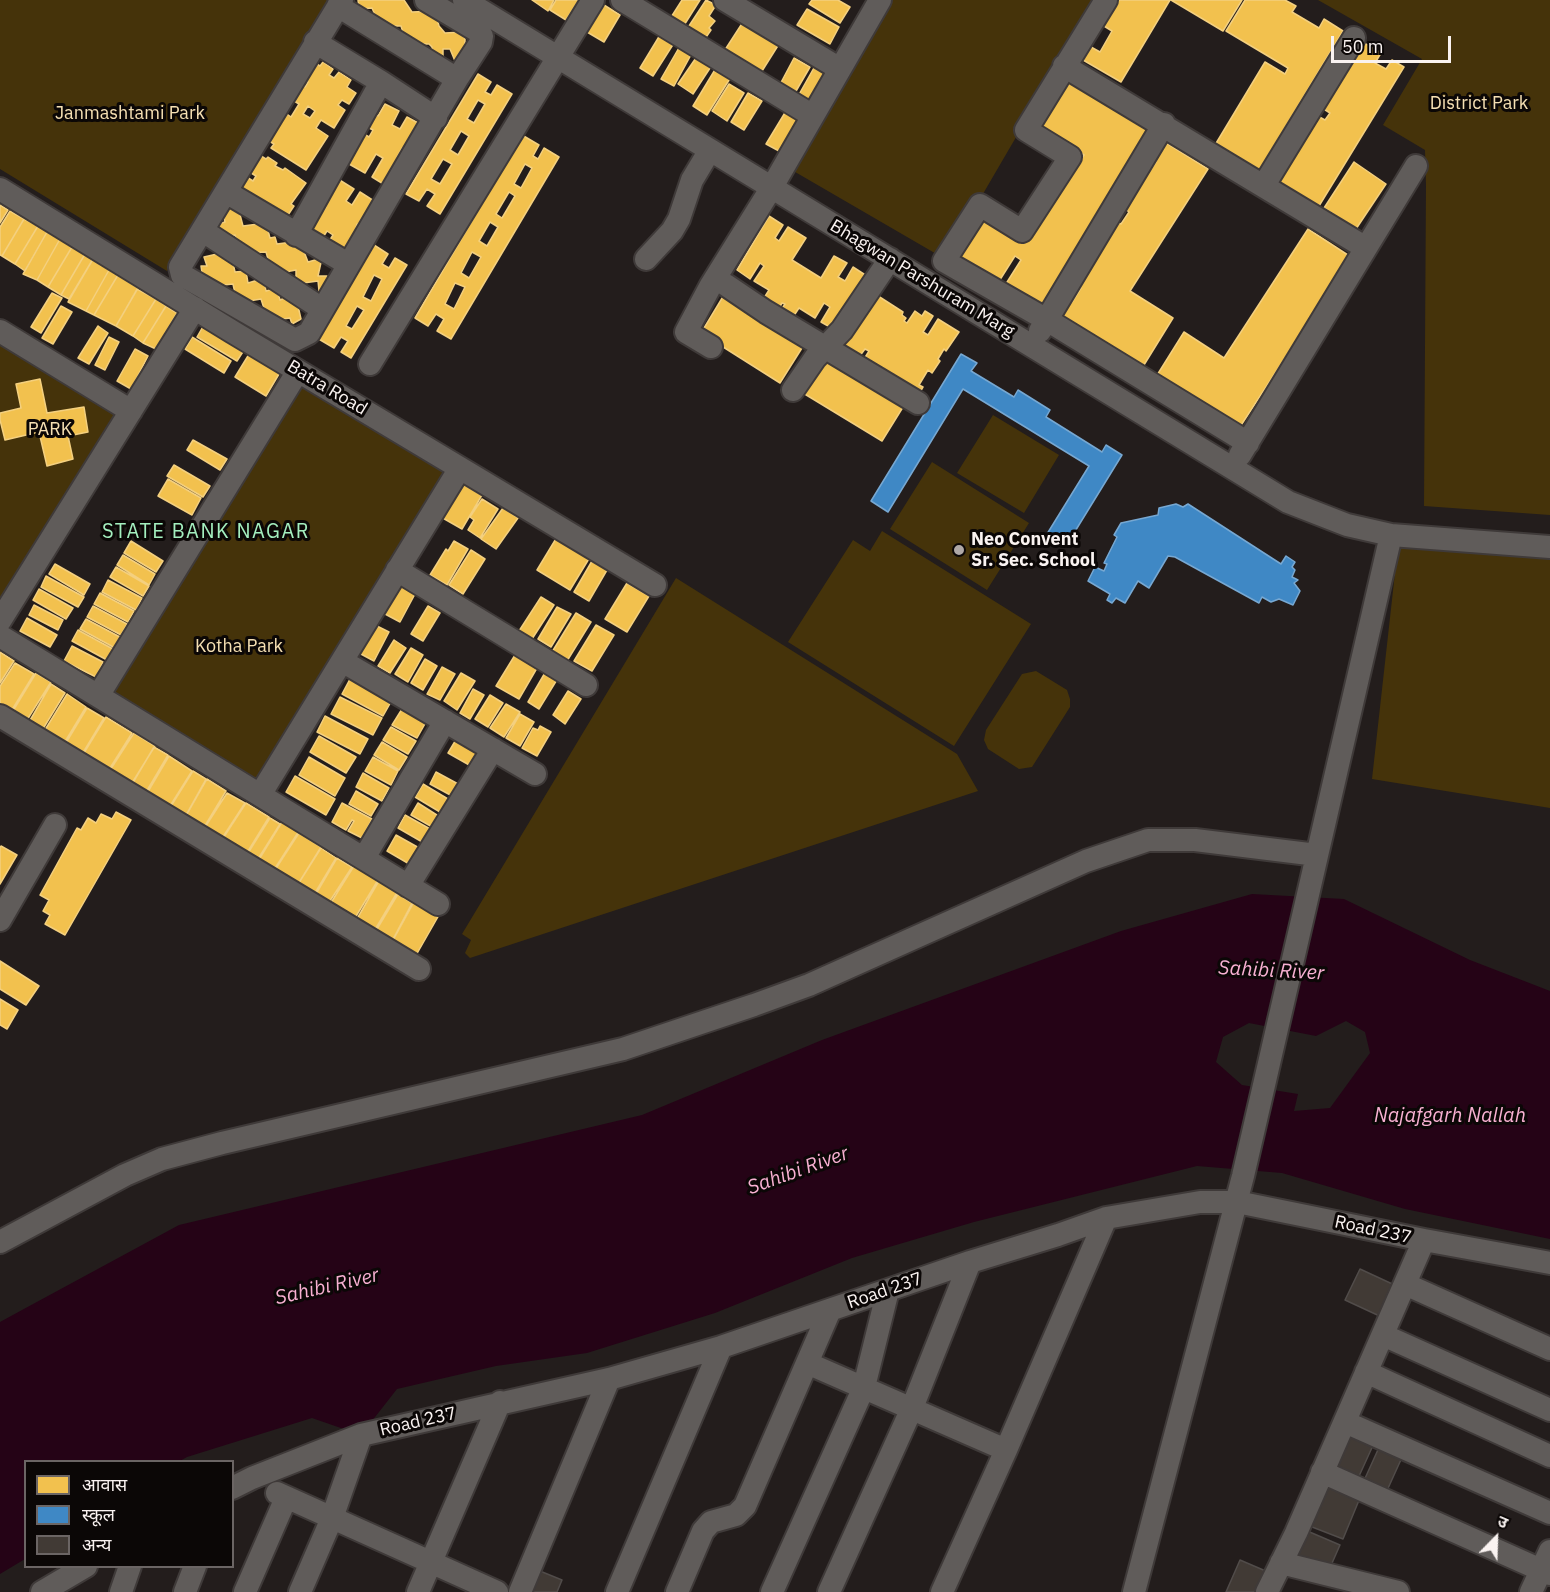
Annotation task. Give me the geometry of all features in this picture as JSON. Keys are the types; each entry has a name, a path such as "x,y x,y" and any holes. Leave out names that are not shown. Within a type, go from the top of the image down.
{"street":[{"path":"426,0 478,31 483,36 481,42 309,333 296,340 182,275 180,267 340,3 458,79"},
{"name":"Bhagwan Parshuram Marg","path":"464,0 1288,502 1347,525 1391,535 1550,547"},
{"path":"370,364 593,0"},
{"path":"622,0 813,116"},
{"path":"711,347 686,332 711,285 772,188 880,0"},
{"path":"930,284 980,205 1022,231 1070,157 1026,130 1106,0"},
{"path":"729,1 840,69"},
{"path":"1264,185 1354,38"},
{"path":"315,42 436,118"},
{"path":"1064,66 1164,124 1366,248"},
{"path":"296,235 381,82"},
{"path":"1032,346 1164,124"},
{"path":"646,259 672,231 692,180 710,150"},
{"path":"1232,468 1416,166"},
{"name":"Batra Road","path":"0,189 654,585"},
{"path":"226,192 348,264"},
{"path":"203,231 322,309"},
{"path":"793,390 810,364 842,330 890,260"},
{"path":"944,261 1047,320 1248,443"},
{"path":"726,285 766,312 918,403"},
{"path":"0,621 195,308"},
{"path":"0,331 131,411"},
{"path":"98,696 298,370"},
{"path":"260,795 460,468"},
{"path":"1134,1592 1244,1176 1391,535"},
{"path":"397,570 586,685"},
{"path":"0,636 438,904"},
{"path":"342,661 535,774"},
{"path":"0,716 419,969"},
{"path":"364,858 445,721"},
{"path":"408,886 493,749"},
{"path":"1,916 55,825"},
{"path":"0,1242 125,1175 162,1159 623,1049 754,1005 809,985 1086,861 1148,840 1195,840 1317,855"},
{"name":"Road 237","path":"234,1487 361,1435 609,1379 721,1347 1106,1218 1200,1202 1237,1202 1550,1263"},
{"path":"942,1592 1106,1218"},
{"path":"1267,1592 1424,1240"},
{"path":"829,1592 912,1408 970,1262"},
{"path":"1405,1284 1550,1349"},
{"path":"772,1592 864,1387 888,1290"},
{"path":"677,1592 704,1530 711,1522 736,1515 745,1506 830,1310"},
{"path":"1383,1335 1550,1410"},
{"path":"617,1592 721,1347"},
{"path":"807,1363 1006,1450"},
{"path":"1366,1372 1550,1456"},
{"path":"520,1592 609,1379"},
{"path":"418,1592 500,1402"},
{"path":"1344,1422 1550,1513"},
{"path":"300,1592 332,1518 361,1435"},
{"path":"1322,1472 1547,1565 1531,1592"},
{"path":"245,1592 282,1496 497,1592"},
{"path":"1281,1563 1398,1592"},
{"path":"121,1592 129,1568"},
{"path":"185,1592 194,1568"},
{"path":"42,1592 75,1577"}],"green space":[{"name":"Janmashtami Park","path":"0,0 335,0 167,271 0,169"},
{"path":"891,0 1096,0 945,259 790,169"},
{"name":"District Park","path":"1318,0 1550,0 1550,515 1424,506 1425,150 1383,125 1422,59"},
{"name":"PARK","path":"0,341 121,413 0,606"},
{"name":"Kotha Park","path":"303,383 447,469 257,781 109,692"},
{"path":"993,415 1059,455 1024,513 957,473"},
{"path":"932,462 1029,523 987,590 890,529"},
{"path":"882,531 1031,624 954,746 788,642 853,540 870,551"},
{"path":"1398,546 1550,552 1550,808 1372,779"},
{"path":"676,578 957,754 978,791 470,958 465,953 471,940 462,934"},
{"path":"1036,671 1067,690 1070,707 1032,767 1019,769 988,749 984,740 986,730 1022,674"}],"water":[{"path":"1252,894 1344,899 1470,960 1550,991 1550,1239 1405,1209 1282,1173 1197,1166 974,1222 852,1258 715,1313 587,1353 496,1366 397,1389 361,1435 312,1418 182,1460 24,1460 24,1560 0,1574 0,1322 179,1225 642,1115 822,1040 1121,931","holes":["1346,1021 1365,1032 1370,1053 1330,1108 1294,1111 1298,1094 1242,1085 1216,1062 1223,1037 1249,1023 1316,1036"]}],"building: आवास":[{"path":"358,0 404,0 412,12 435,11 439,26 445,33 462,32 465,39 465,59 455,61 450,49 443,49 443,59 432,52 429,44 422,44 421,50 414,45 418,41 404,36 401,26 394,26 395,34 387,31 386,21 378,22 372,8 359,9"},
{"path":"532,0 554,0 548,11"},
{"path":"556,0 579,0 566,20 550,10"},
{"path":"682,0 700,0 681,30 668,22"},
{"path":"706,0 716,5 709,16 715,21 702,43 685,32"},
{"path":"812,0 838,0 850,7 840,23 809,4"},
{"path":"1113,0 1170,0 1121,82 1083,60 1091,47 1100,52 1112,31 1099,23"},
{"path":"1171,0 1242,0 1223,31"},
{"path":"1245,0 1285,0 1296,6 1292,12 1319,28 1324,19 1343,31 1259,171 1215,145 1265,62 1285,74 1288,68 1226,31"},
{"path":"604,5 620,15 604,42 587,32"},
{"path":"807,9 839,27 830,44 797,25"},
{"path":"743,22 779,44 757,79 721,56"},
{"path":"660,35 674,43 653,76 640,68"},
{"path":"1359,40 1381,53 1375,63 1386,69 1392,60 1404,67 1319,206 1274,179 1314,114 1325,120 1330,113 1319,106"},
{"path":"680,46 692,53 674,86 661,79"},
{"path":"700,52 714,62 693,94 678,84"},
{"path":"794,58 810,67 792,98 777,90"},
{"path":"309,59 320,66 323,62 333,69 329,75 334,78 339,72 351,80 347,87 356,93 349,104 342,100 338,105 345,110 334,128 321,120 316,128 328,136 306,170 271,148 274,144 261,136 284,112 291,117 299,104 286,96 296,81 305,87 308,82 298,76","holes":["308,106 315,111 310,118 303,114"]},
{"path":"815,66 829,74 810,106 797,98"},
{"path":"716,68 731,77 707,115 693,106"},
{"path":"478,74 491,82 485,92 491,95 497,85 512,94 440,214 427,206 435,194 427,189 419,201 406,194","holes":["478,100 485,104 474,123 467,119","461,131 469,136 458,155 450,150","443,159 452,164 440,184 431,179"]},
{"path":"1066,79 1153,134 1039,313 1002,290 1021,260 1015,256 996,286 954,259 984,210 1030,239 1084,155 1037,125"},
{"path":"729,84 744,93 727,121 712,111"},
{"path":"748,93 762,101 744,130 731,122"},
{"path":"385,104 399,111 392,125 400,129 407,117 420,124 408,151 402,148 397,157 403,160 385,185 372,177 383,158 376,154 365,173 349,164 359,146 355,144 361,132 369,137 373,130 367,127 374,113 378,116"},
{"path":"786,111 799,119 779,151 766,144"},
{"path":"522,135 539,145 533,156 538,159 544,148 559,157 451,339 437,331 444,319 436,314 428,326 415,318","holes":["525,164 532,168 521,188 514,184","509,192 515,196 502,218 496,214","490,222 498,227 487,246 479,241","472,252 481,257 469,278 461,273","455,283 465,287 454,309 445,304"]},
{"path":"1165,142 1208,169 1130,291 1173,318 1139,373 1057,314 1066,298 1072,302 1081,288 1075,284 1115,221 1121,224 1129,212 1124,208 1147,171 1149,172 1156,162 1153,161"},
{"path":"253,151 266,159 268,157 277,163 275,166 283,170 285,168 306,183 291,204 294,206 282,224 229,188 239,172 253,181 256,176 243,168"},
{"path":"1354,162 1386,184 1356,229 1324,208"},
{"path":"338,179 354,189 346,201 352,205 360,192 374,201 359,225 357,224 357,228 340,255 326,246 333,235 327,231 320,242 306,234 318,207 324,210 326,207 320,203"},
{"path":"237,203 243,226 266,223 270,238 275,237 277,244 300,241 308,262 322,258 318,276 327,276 329,289 319,291 318,281 296,284 296,270 280,273 271,270 266,252 240,253 235,235 221,237 218,224 225,222 221,205"},
{"path":"0,205 8,210 0,223"},
{"path":"10,211 24,219 2,256 0,255 0,227"},
{"path":"769,216 783,225 775,238 779,241 788,227 806,238 792,260 821,278 834,256 847,263 838,277 845,281 853,267 870,278 837,331 821,322 830,307 824,303 815,318 799,308 789,323 777,316 785,304 782,303 775,315 759,306 769,290 754,281 764,266 760,263 750,279 737,270"},
{"path":"24,219 38,226 15,264 2,256"},
{"path":"38,226 47,232 25,271 15,264"},
{"path":"1308,229 1351,257 1236,433 1154,380 1184,332 1224,358"},
{"path":"47,232 60,239 37,280 23,274"},
{"path":"60,239 72,247 48,287 37,280"},
{"path":"374,245 388,254 382,264 389,268 395,258 407,265 351,358 341,352 348,341 341,337 334,348 317,338","holes":["374,275 382,279 371,301 363,297","357,306 364,310 352,329 346,326"]},
{"path":"72,247 85,254 61,295 48,287"},
{"path":"85,254 93,259 69,299 61,295"},
{"path":"231,254 235,272 246,271 248,283 258,280 263,273 266,291 277,288 280,300 287,297 298,306 301,319 292,324 290,318 268,321 261,299 237,303 233,284 204,287 201,266 207,266 204,257"},
{"path":"93,259 109,270 86,311 68,302"},
{"path":"109,270 118,275 94,315 86,311"},
{"path":"118,275 138,288 116,326 94,315"},
{"path":"137,289 156,299 133,336 116,326"},
{"path":"727,290 807,340 780,383 701,333"},
{"path":"52,293 62,298 41,333 31,327"},
{"path":"875,294 903,312 902,315 906,318 904,321 907,323 915,311 922,316 925,311 933,316 923,332 928,335 938,319 959,332 946,351 944,349 932,373 928,370 919,385 923,387 916,399 861,364 869,351 865,349 856,361 838,350"},
{"path":"156,299 166,306 143,343 133,336"},
{"path":"61,306 72,312 53,344 42,338"},
{"path":"166,306 177,313 156,349 143,343"},
{"path":"205,323 246,347 237,361 197,337"},
{"path":"98,326 108,333 89,364 78,358"},
{"path":"109,337 119,342 105,370 95,365"},
{"path":"192,337 231,361 224,373 185,349"},
{"path":"135,349 148,356 131,389 117,381"},
{"path":"251,351 282,369 266,396 235,377"},
{"path":"828,351 908,399 882,441 803,393"},
{"path":"40,379 47,413 84,407 88,432 68,436 73,459 47,466 39,432 5,440 0,420 0,413 21,408 16,384"},
{"path":"193,440 227,459 220,470 187,450"},
{"path":"174,465 210,486 203,497 167,476"},
{"path":"168,479 201,498 192,515 158,496"},
{"path":"463,484 482,495 462,529 441,517"},
{"path":"482,499 498,509 480,538 468,530 474,520 470,517"},
{"path":"503,508 518,518 496,549 481,539"},
{"path":"557,537 590,557 570,590 537,570"},
{"path":"131,541 163,561 156,572 124,553"},
{"path":"454,541 468,549 447,585 430,575 446,549 448,551"},
{"path":"471,550 485,559 463,594 449,585"},
{"path":"123,555 155,574 149,585 117,565"},
{"path":"592,561 607,570 589,601 574,592"},
{"path":"55,564 90,584 84,595 49,574"},
{"path":"116,567 149,586 143,596 110,577"},
{"path":"46,576 84,597 78,607 41,587"},
{"path":"108,580 142,598 136,610 102,592"},
{"path":"627,583 649,596 627,632 605,619"},
{"path":"401,586 415,594 400,622 385,614"},
{"path":"39,589 73,608 66,619 33,600"},
{"path":"100,593 134,611 128,622 94,604"},
{"path":"541,597 554,605 532,639 519,631"},
{"path":"34,605 63,620 58,630 29,615"},
{"path":"93,606 127,624 121,635 87,617"},
{"path":"428,606 440,613 423,641 411,634"},
{"path":"557,607 571,614 551,647 538,639"},
{"path":"576,613 591,622 567,661 552,652"},
{"path":"27,618 57,635 50,647 20,631"},
{"path":"86,619 120,637 115,648 80,629"},
{"path":"375,625 389,632 374,661 359,653"},
{"path":"596,625 614,635 592,671 574,661"},
{"path":"78,630 113,649 107,660 72,641"},
{"path":"394,640 406,648 390,673 378,666"},
{"path":"72,646 103,662 96,677 64,661"},
{"path":"411,648 423,655 408,682 395,674"},
{"path":"0,652 14,661 0,683"},
{"path":"515,655 537,668 519,699 496,686"},
{"path":"425,659 437,666 423,690 411,683"},
{"path":"15,663 34,674 7,718 0,714 0,686"},
{"path":"442,667 455,674 440,700 427,694"},
{"path":"546,671 558,678 539,709 528,702"},
{"path":"36,673 51,682 22,728 8,719"},
{"path":"461,673 475,681 457,710 444,701"},
{"path":"350,679 392,700 383,716 342,694"},
{"path":"51,684 65,693 38,737 25,729"},
{"path":"473,689 484,695 470,719 460,713"},
{"path":"568,691 581,699 565,724 553,715"},
{"path":"67,694 86,707 60,750 40,738"},
{"path":"490,695 503,703 488,727 475,719"},
{"path":"340,697 382,718 373,735 331,714"},
{"path":"506,704 520,712 504,737 490,728"},
{"path":"87,708 104,718 78,761 61,751"},
{"path":"402,709 426,722 417,738 392,725"},
{"path":"520,714 534,722 520,746 506,738"},
{"path":"325,716 368,739 360,754 317,732"},
{"path":"106,717 132,733 105,776 79,761"},
{"path":"540,726 551,732 537,756 522,748 533,728 538,730"},
{"path":"391,727 416,741 408,754 383,740"},
{"path":"134,733 155,746 127,791 105,778"},
{"path":"319,736 356,757 346,773 310,752"},
{"path":"457,738 479,750 471,766 448,753"},
{"path":"382,742 407,757 399,770 374,755"},
{"path":"154,747 168,755 142,799 128,791"},
{"path":"169,756 192,771 165,814 143,800"},
{"path":"309,757 345,778 335,796 299,775"},
{"path":"373,757 398,771 391,785 365,771"},
{"path":"193,771 206,779 181,824 166,814"},
{"path":"436,772 460,785 454,797 430,784"},
{"path":"363,773 389,788 382,801 356,787"},
{"path":"295,776 335,799 326,815 286,792"},
{"path":"207,779 226,791 200,834 182,823"},
{"path":"423,784 453,802 445,815 415,797"},
{"path":"356,791 378,804 371,816 349,804"},
{"path":"227,793 245,803 217,846 200,835"},
{"path":"246,803 269,817 242,861 218,846"},
{"path":"342,803 372,819 362,838 348,831 354,821 352,820 346,830 332,822"},
{"path":"418,803 440,817 434,828 411,815"},
{"path":"116,812 131,820 65,935 45,924 50,915 43,911 49,900 40,895 77,828 81,830 88,818 96,823 101,814 112,819"},
{"path":"405,815 432,830 424,843 398,828"},
{"path":"270,818 280,824 253,867 243,861"},
{"path":"282,822 299,831 270,876 255,866"},
{"path":"299,833 321,847 295,889 271,876"},
{"path":"396,835 421,849 411,865 387,851"},
{"path":"1,846 17,855 0,884 0,848"},
{"path":"321,848 336,858 312,898 295,889"},
{"path":"337,858 352,867 326,907 313,899"},
{"path":"354,866 378,880 352,923 327,909"},
{"path":"380,879 398,891 373,933 354,924"},
{"path":"398,894 412,903 391,943 374,934"},
{"path":"414,902 439,915 415,957 391,944"},
{"path":"0,961 39,986 26,1005 0,989"},
{"path":"0,999 18,1010 7,1029 0,1025"}],"building: स्कूल":[{"path":"961,354 977,363 971,371 1014,397 1018,390 1050,410 1046,417 1102,452 1106,445 1122,455 1066,546 1047,534 1089,466 963,389 888,512 871,501"},
{"path":"1176,504 1183,507 1188,504 1281,564 1286,556 1295,562 1292,567 1295,570 1292,577 1298,580 1294,583 1300,591 1293,605 1279,599 1271,602 1262,597 1259,603 1175,557 1168,556 1149,588 1138,581 1125,603 1116,598 1112,603 1107,600 1110,594 1088,581 1095,567 1104,571 1107,564 1104,563 1121,523 1158,515 1159,508"}],"building: अन्य":[{"path":"1360,1269 1401,1288 1386,1319 1345,1300"},
{"path":"1348,1428 1375,1441 1355,1485 1328,1473"},
{"path":"1381,1443 1404,1453 1385,1495 1362,1485"},
{"path":"1326,1479 1362,1493 1343,1539 1307,1525"},
{"path":"1305,1530 1340,1545 1329,1570 1294,1555"},
{"path":"1240,1560 1268,1572 1260,1592 1226,1592"},
{"path":"535,1569 562,1580 557,1592 525,1592"}],"place":[{"name":"Neo Convent Sr. Sec. School","path":"959,550"}],"district":[{"name":"STATE BANK NAGAR","path":"206,532"}],"water label":[{"name":"Sahibi River","path":"1271,971"},
{"name":"Najafgarh Nallah","path":"1450,1116"},
{"name":"Sahibi River","path":"798,1171"},
{"name":"Sahibi River","path":"327,1287"}]}
